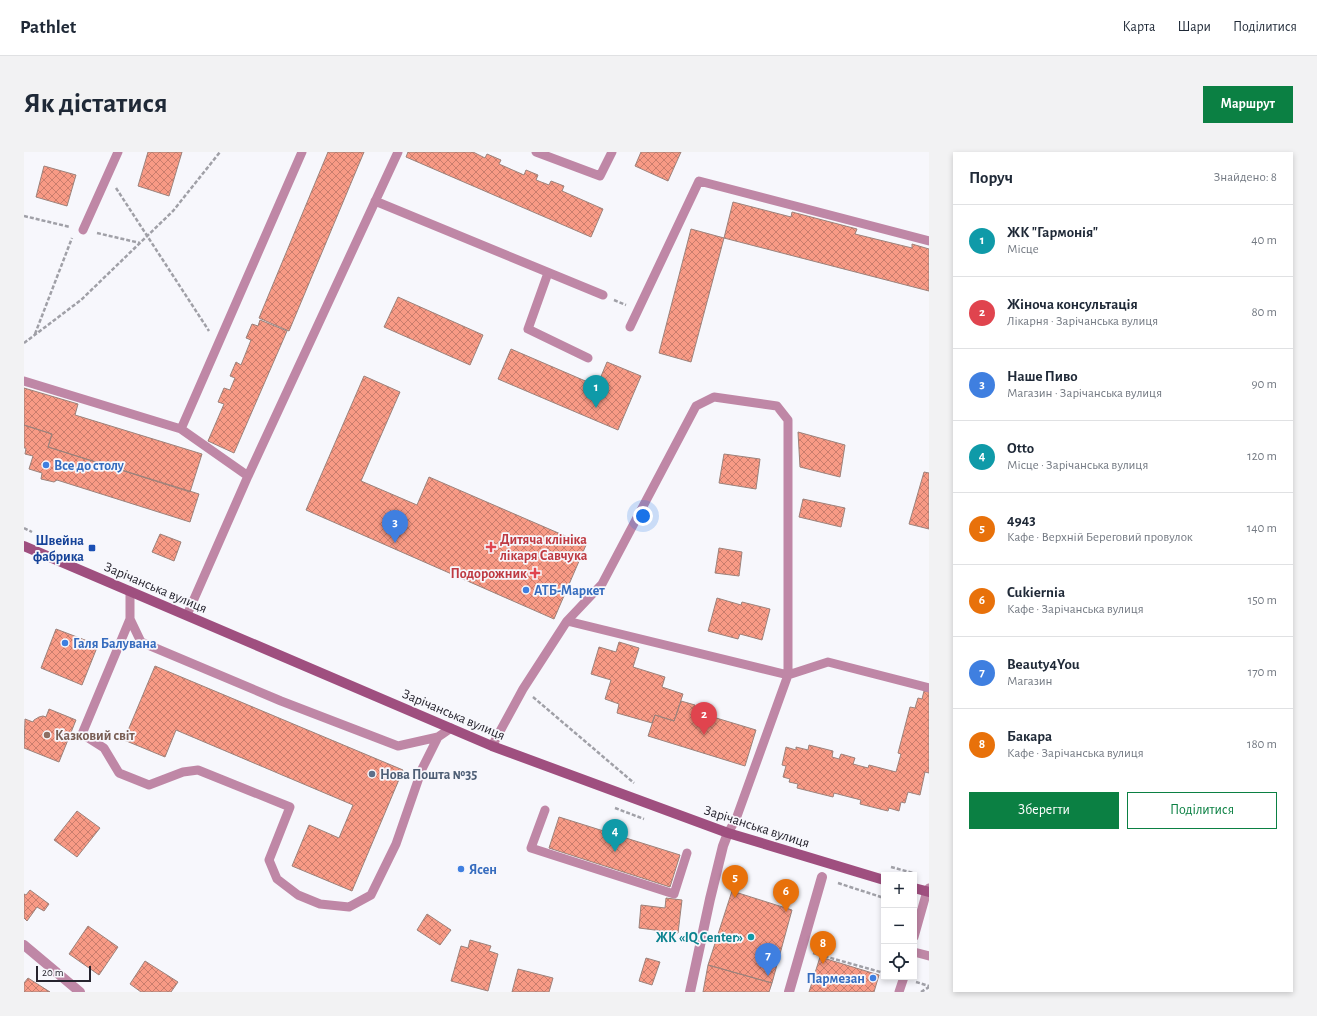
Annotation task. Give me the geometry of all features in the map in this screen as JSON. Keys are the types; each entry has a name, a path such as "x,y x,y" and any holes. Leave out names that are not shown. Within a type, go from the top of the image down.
{"street":[{"name":"Зарічанська вулиця","path":"24,546 492,746 728,833 881,879"},
{"path":"690,992 710,899 723,846 728,833"},
{"path":"789,992 822,877"},
{"path":"917,888 928,890"},
{"path":"24,945 80,992"}],"lane":[{"path":"83,230 118,152"},
{"path":"182,429 302,152"},
{"path":"187,615 248,476 398,152"},
{"path":"536,152 600,176 612,152"},
{"path":"630,327 699,182 929,241"},
{"path":"375,201 603,295"},
{"path":"548,273 528,329 588,358"},
{"path":"24,381 182,429 248,476"},
{"path":"492,746 523,689 567,621 602,584 696,406 714,397 777,406 788,420 788,675 736,819 728,833"},
{"path":"130,591 130,619 82,734 104,748 119,773 149,785 183,772 198,770 290,807 269,860 277,879 298,895 320,904 349,907 371,895 396,844 422,769 438,737"},
{"path":"130,619 141,642 280,701 398,746 438,737 452,728"},
{"path":"567,621 788,675 828,662 929,688"},
{"path":"545,810 531,848 674,894 687,853"},
{"path":"917,928 928,890"},
{"path":"917,953 929,956"},
{"path":"899,992 903,980"}],"path":[{"path":"24,343 81,300 173,211 220,152"},
{"path":"108,175 218,344"},
{"path":"35,335 73,235"},
{"path":"603,295 639,310"},
{"path":"24,528 36,535"},
{"path":"523,689 635,783 620,778"},
{"path":"884,864 908,872"},
{"path":"801,949 881,972"},
{"path":"921,992 929,987"}],"building":[{"path":"148,152 182,152 169,196 138,186"},
{"path":"328,152 364,152 289,331 259,318"},
{"path":"408,152 473,152 485,158 487,154 501,160 499,164 524,175 526,170 538,175 536,180 549,185 551,181 564,186 562,191 603,209 591,237 406,157"},
{"path":"641,152 681,152 668,181 635,166"},
{"path":"44,166 76,175 67,206 36,197"},
{"path":"733,202 791,217 792,212 857,229 855,234 912,248 912,244 929,249 929,291 724,238"},
{"path":"691,229 724,238 691,362 659,353"},
{"path":"398,297 483,335 470,365 384,327"},
{"path":"260,320 287,331 234,453 208,441 224,404 218,402 224,388 230,390 235,378 230,376 236,362 241,365 251,340 246,338 252,324 258,326"},
{"path":"511,349 597,386 607,362 641,376 618,430 498,379"},
{"path":"364,376 400,392 361,481 417,505 429,477 586,545 554,619 306,510"},
{"path":"24,388 78,404 75,415 202,454 190,492 48,447 52,434 24,425"},
{"path":"24,425 52,434 48,447 199,494 190,522 57,480 54,482 41,479 42,473 29,469 33,456 25,454 26,448 24,448"},
{"path":"798,432 845,445 840,477 800,467"},
{"path":"724,454 760,459 756,489 719,483"},
{"path":"924,472 929,473 929,529 909,524"},
{"path":"803,499 845,508 841,527 799,517"},
{"path":"160,534 181,542 174,561 152,552"},
{"path":"719,548 742,552 739,576 715,573"},
{"path":"717,598 741,605 742,602 770,609 762,640 740,634 738,639 708,631"},
{"path":"56,629 98,645 82,685 41,668"},
{"path":"619,642 639,648 633,667 665,677 662,687 683,694 674,721 655,715 652,723 617,713 619,704 605,699 611,680 591,674 599,647 616,652"},
{"path":"155,666 403,770 352,891 292,866 309,825 339,838 353,805 176,730 165,757 124,740"},
{"path":"924,691 929,692 929,773 925,772 920,795 908,792 905,803 901,802 899,811 889,808 888,811 860,804 861,800 834,793 833,797 797,788 798,784 789,782 790,779 783,777 786,766 782,765 786,747 796,750 796,747 808,750 809,745 833,751 832,757 839,759 841,754 855,758 853,764 868,768 869,765 896,772 901,754 898,753 910,707 915,708 918,698 922,699"},
{"path":"681,701 695,705 693,711 756,730 745,766 648,736 655,715 674,721"},
{"name":"Казковий світ","path":"49,709 76,720 59,762 24,748 25,719 33,722 39,717 46,717"},
{"path":"77,811 100,828 77,857 54,840"},
{"path":"559,817 680,855 670,887 549,848"},
{"path":"30,890 49,904 44,911 37,907 27,921 24,918 24,894 26,895"},
{"name":"ЖК «IQ Center»","path":"732,891 792,910 772,983 708,965"},
{"path":"666,898 682,900 678,933 639,928 641,905 665,908"},
{"path":"427,914 451,930 440,945 417,930"},
{"path":"88,926 118,947 99,975 69,954"},
{"path":"470,940 491,946 489,951 498,954 488,991 451,981 461,946 468,948"},
{"path":"820,957 879,975 874,992 809,992"},
{"path":"646,958 660,962 652,985 639,981"},
{"path":"145,961 178,982 171,992 141,992 130,984"},
{"path":"708,965 772,983 769,992 703,992"},
{"path":"518,969 553,978 549,992 512,992"},
{"path":"28,978 50,992 24,992 24,983"}],"place":[{"name":"ЖК \"Гармонія\"","path":"596,408"},
{"name":"Все до столу","path":"46,465"},
{"name":"Наше Пиво","path":"395,543"},
{"name":"Дитяча клініка лікаря Савчука","path":"491,547"},
{"name":"Швейна фабрика","path":"92,548"},
{"name":"Подорожник","path":"535,573"},
{"name":"АТБ-Маркет","path":"526,590"},
{"name":"Галя Балувана","path":"65,643"},
{"name":"Казковий світ","path":"47,735"},
{"name":"Жіноча консультація","path":"704,735"},
{"name":"Нова Пошта №35","path":"372,774"},
{"name":"Otto","path":"615,852"},
{"name":"Ясен","path":"461,869"},
{"name":"4943","path":"735,898"},
{"name":"Cukiernia","path":"786,912"},
{"name":"ЖК «IQ Center»","path":"751,937"},
{"name":"Бакара","path":"823,964"},
{"name":"Beauty4You","path":"768,976"},
{"name":"Пармезан","path":"873,978"}]}
